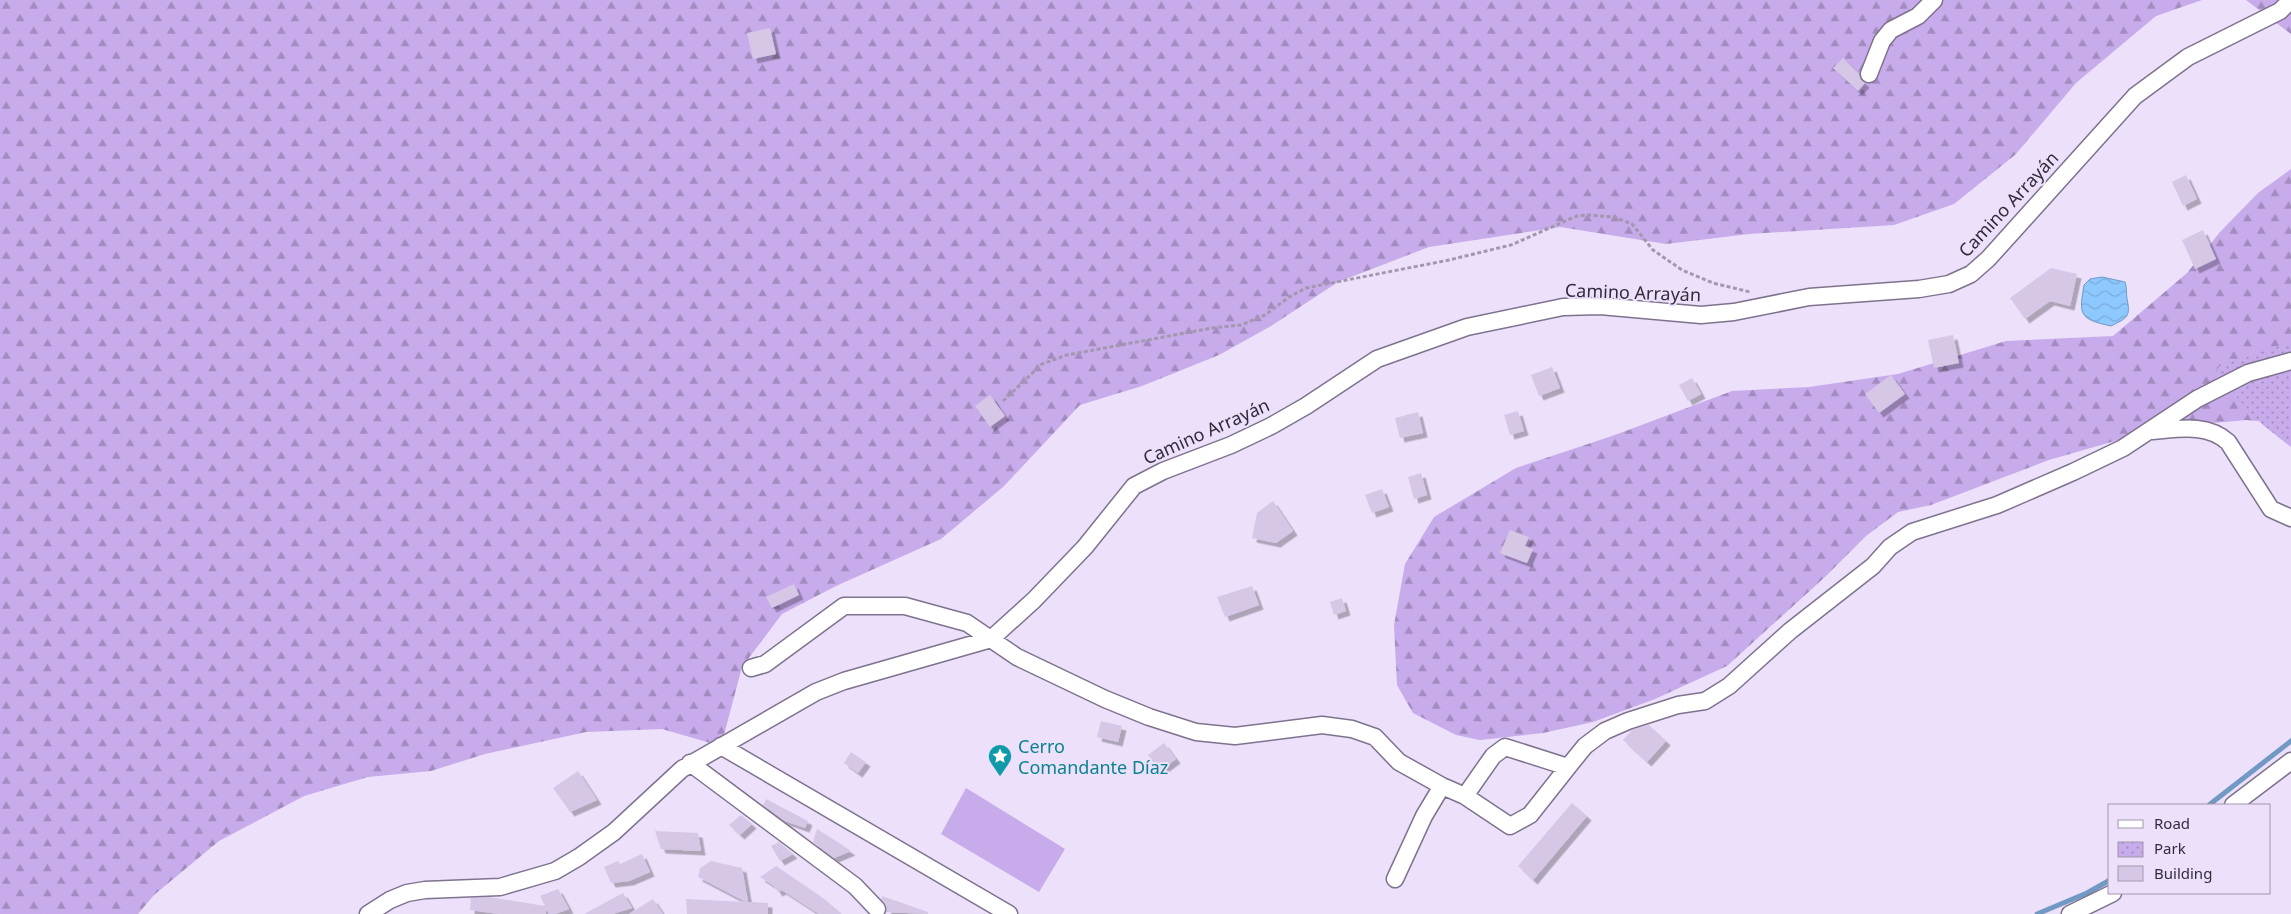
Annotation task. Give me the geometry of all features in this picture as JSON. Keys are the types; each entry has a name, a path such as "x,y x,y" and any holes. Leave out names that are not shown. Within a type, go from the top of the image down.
{"street":[{"path":"1869,74 1882,41 1891,30 1918,16 1934,0"},
{"name":"Camino Arrayán","path":"368,914 390,900 407,893 425,890 500,888 555,871 579,857 614,832 666,782 690,764 826,688 991,639 1034,600 1085,547 1134,486 1162,471 1231,445 1271,426 1306,406 1377,359 1466,327 1563,307 1600,306 1701,316 1734,312 1809,297 1919,289 1949,284 1971,274 1988,259 2135,96 2188,57 2280,11 2291,0"},
{"path":"751,668 765,664 844,606 905,606 967,623 1017,657 1105,699 1149,717 1196,732 1235,736 1322,725 1352,729 1375,736 1399,762 1442,786 1465,796 1510,826 1530,815 1586,746 1605,731 1628,721 1678,705 1705,701 1729,686 1790,631 1873,566 1890,547 1912,532 1997,505 2123,448 2197,399 2248,373 2291,361"},
{"path":"2150,431 2200,428 2222,436 2228,442 2271,509 2291,518"},
{"path":"721,746 1008,914"},
{"path":"1465,796 1493,756 1505,747 1568,767"},
{"path":"2234,804 2291,761"},
{"path":"690,764 855,886 877,909"},
{"path":"1395,879 1424,816 1442,786"},
{"path":"2070,914 2112,894"}],"path":[{"path":"1002,402 1042,364 1067,355 1241,325 1265,315 1289,297 1306,288 1449,260 1511,244 1577,216 1588,214 1614,218 1632,224 1653,250 1682,270 1713,283 1767,296 1781,303"}],"green space":[{"path":"0,0 2202,0 2156,16 2076,83 2015,155 1954,204 1894,225 1749,234 1666,244 1560,227 1429,247 1338,282 1271,326 1219,355 1142,386 1080,405 1003,487 941,539 836,586 782,614 742,667 721,746 662,729 586,732 485,754 431,771 368,777 304,796 219,841 154,895 138,914 0,914"},
{"path":"2246,0 2291,0 2291,34"},
{"path":"2291,169 2291,424 2246,420 2160,428 2049,460 1931,505 1898,512 1866,536 1825,577 1727,666 1655,699 1593,722 1543,733 1480,740 1456,735 1413,713 1397,685 1394,625 1405,564 1434,517 1516,468 1615,435 1732,391 1809,387 1898,374 2006,341 2113,336 2187,273 2220,232 2258,193"},
{"path":"2291,341 2291,447 2263,425 2239,400 2215,368"},
{"path":"966,788 1065,849 1039,892 941,834"}],"water":[{"path":"2102,277 2125,282 2126,286 2128,313 2124,319 2111,326 2087,318 2082,309 2084,285 2090,279"}],"building":[{"path":"770,28 776,54 753,59 747,33"},
{"path":"1843,58 1865,83 1858,91 1833,68"},
{"path":"2186,175 2197,199 2183,206 2172,182"},
{"path":"2203,230 2216,259 2195,269 2182,240"},
{"path":"2051,268 2077,274 2070,306 2050,301 2025,319 2010,298"},
{"path":"1953,335 1959,363 1934,368 1928,340"},
{"path":"1552,367 1560,388 1539,396 1531,375"},
{"path":"1891,375 1905,394 1879,413 1865,394"},
{"path":"1692,378 1701,394 1688,401 1679,385"},
{"path":"990,395 1005,416 990,427 975,406"},
{"path":"1518,411 1524,431 1510,435 1504,415"},
{"path":"1418,412 1423,433 1400,438 1395,418"},
{"path":"1421,473 1427,495 1414,499 1408,477"},
{"path":"1382,489 1389,507 1372,513 1365,495"},
{"path":"1273,501 1293,531 1276,543 1252,538 1257,513"},
{"path":"1510,530 1529,537 1525,546 1533,549 1527,563 1500,553"},
{"path":"794,584 799,595 772,608 766,597"},
{"path":"1252,586 1259,605 1225,617 1217,597"},
{"path":"1342,598 1346,611 1334,615 1330,602"},
{"path":"1101,721 1122,726 1118,742 1097,737"},
{"path":"1649,725 1666,741 1647,762 1623,740 1632,730"},
{"path":"1164,743 1176,759 1160,771 1148,755"},
{"path":"851,752 866,762 858,773 844,763"},
{"path":"578,771 597,800 570,812 553,788"},
{"path":"766,799 808,821 805,828 785,821 763,805"},
{"path":"1572,803 1587,816 1533,880 1518,866"},
{"path":"741,815 752,824 740,835 729,825"},
{"path":"817,829 851,851 834,858 813,842"},
{"path":"655,831 698,833 701,851 661,849"},
{"path":"779,842 793,854 780,861 771,846"},
{"path":"642,854 650,872 629,881 611,883 604,867 618,861 620,864"},
{"path":"711,861 742,868 748,902 768,903 768,914 687,914 686,899 746,902 698,877 700,868"},
{"path":"776,866 823,898 842,914 819,914 782,890 778,892 774,886 760,877"},
{"path":"558,889 569,909 555,914 549,914 546,909 546,914 499,914 470,910 471,898 489,897 545,906 540,896"},
{"path":"623,893 632,908 612,914 584,914"},
{"path":"882,896 928,912 928,914 886,912 887,906 881,899"},
{"path":"653,899 663,914 629,914"}],"waterway":[{"path":"2210,804 2291,741"},
{"path":"2037,914 2087,893 2108,881"}],"place":[{"name":"Cerro Comandante Díaz","path":"1000,777"}]}
